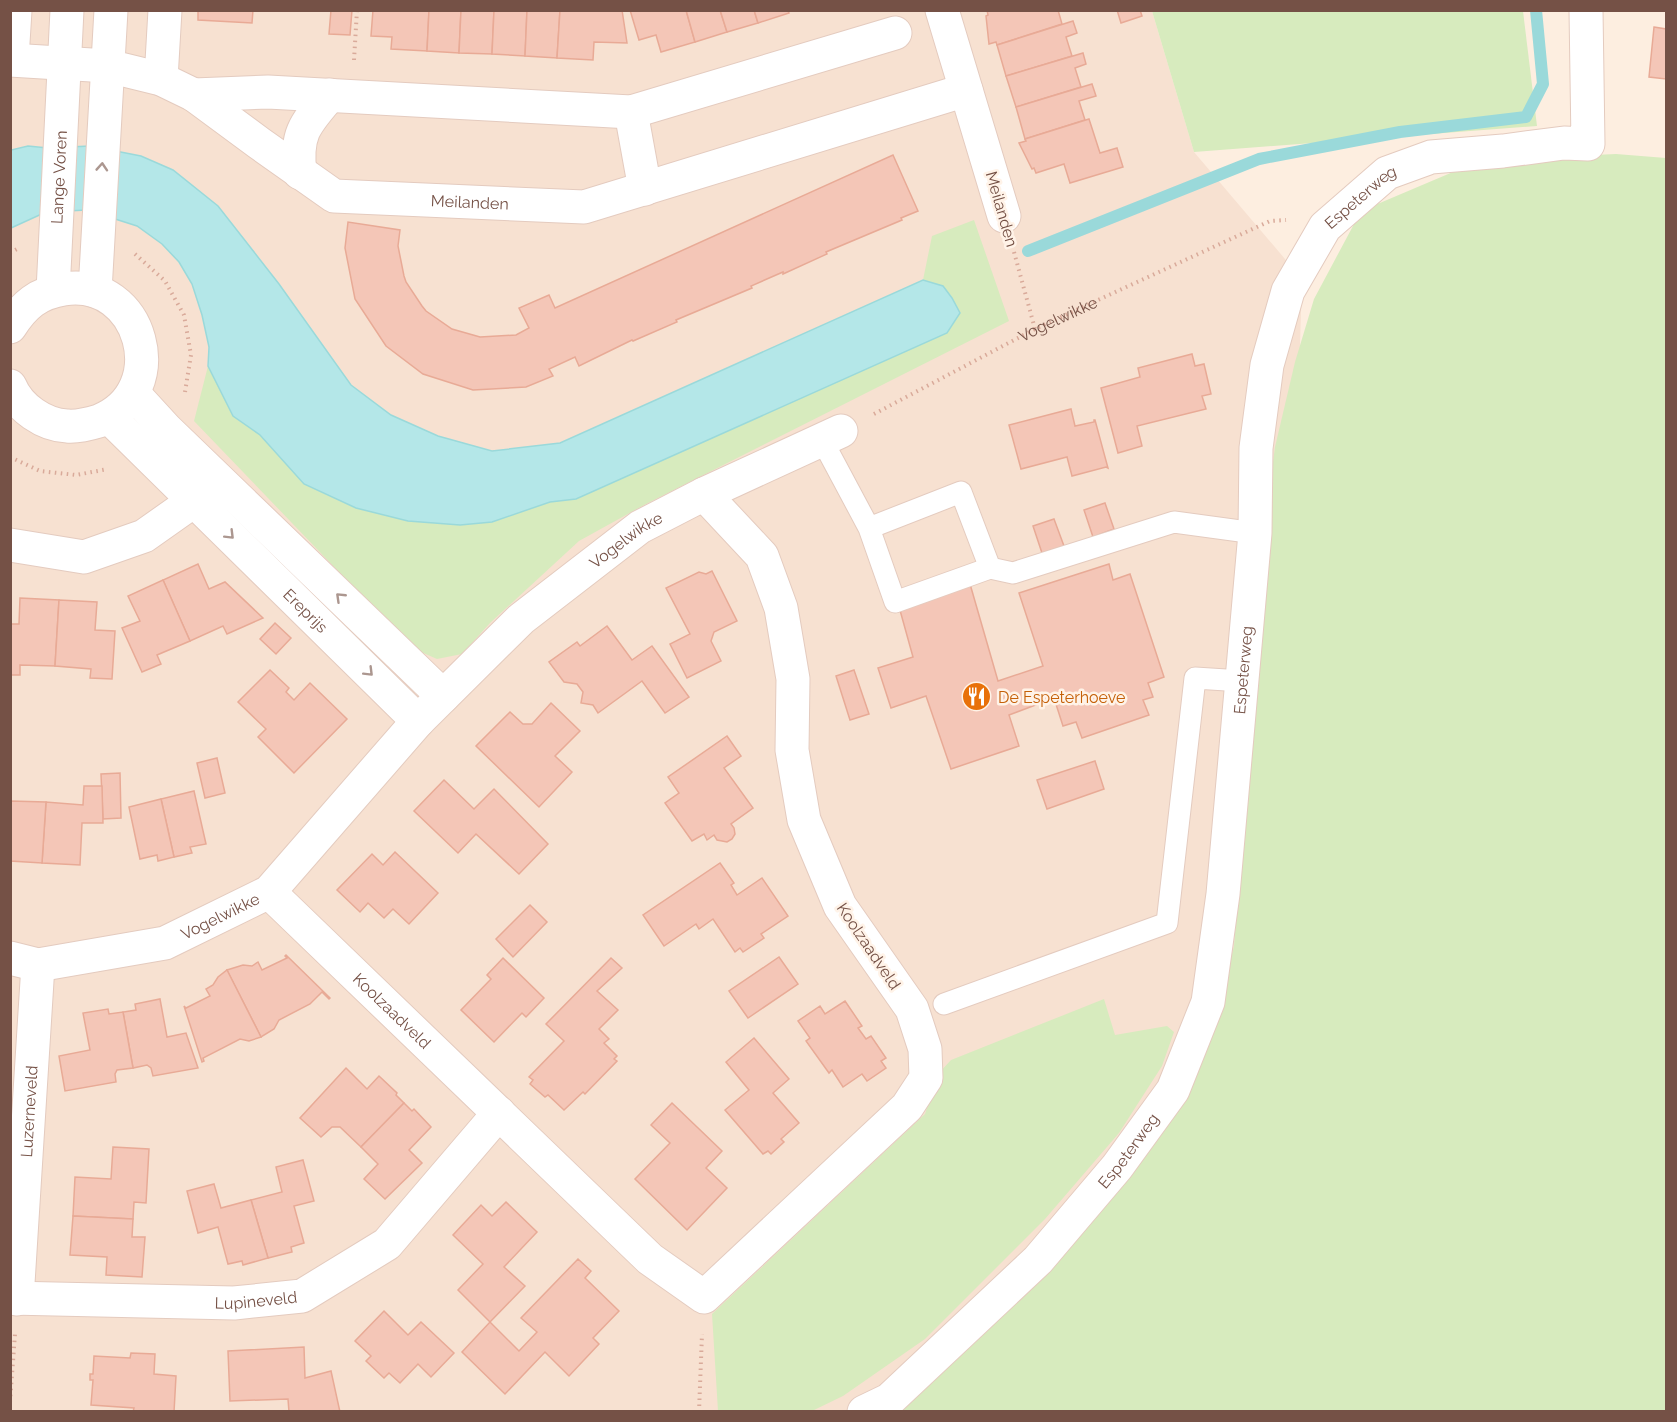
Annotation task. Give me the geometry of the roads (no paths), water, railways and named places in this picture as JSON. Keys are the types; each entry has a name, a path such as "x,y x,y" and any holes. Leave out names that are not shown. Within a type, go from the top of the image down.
{"street":[{"path":"15,10 11,59 108,66"},
{"name":"Lange Voren","path":"53,291 67,10"},
{"path":"95,291 111,10"},
{"path":"161,79 165,10"},
{"name":"Meilanden","path":"942,10 1004,216"},
{"name":"Espeterweg","path":"864,1412 889,1400 1038,1260 1117,1167 1173,1090 1208,1002 1222,894 1255,533 1256,448 1267,364 1288,291 1325,227 1387,173 1431,157 1503,152 1564,143 1588,144 1587,10"},
{"name":"Meilanden","path":"194,95 268,92 631,112 895,33"},
{"name":"Meilanden","path":"108,66 161,79 194,95 334,196 584,207 966,90"},
{"path":"300,173 299,143 307,122 340,96"},
{"path":"631,112 645,189"},
{"path":"10,327 18,313 34,299 53,291 74,287 95,291 113,301 128,315 138,333 142,353 140,374 133,393 109,417 89,424 67,426 46,421 27,410 13,394 10,386"},
{"name":"Ereprijs","path":"133,393 166,429 206,489 418,721"},
{"name":"Ereprijs","path":"109,417 206,489 443,696"},
{"name":"Vogelwikke","path":"24,962 165,943 269,892 418,721 521,619 640,527 704,494 832,436"},
{"path":"10,545 84,557 144,536 206,489"},
{"name":"Koolzaadveld","path":"269,892 650,1259 704,1297 907,1107 926,1078 925,1049 912,1009 840,906 804,820 792,750 793,679 781,608 762,556 704,494"},
{"name":"Luzerneveld","path":"14,1299 24,962"},
{"name":"Lupineveld","path":"14,1299 234,1303 302,1296 387,1244 499,1113"}],"lane":[{"path":"832,436 895,602 990,568 1013,573 1174,522 1255,533"},
{"path":"868,528 961,492 990,568"},
{"path":"944,1004 1167,923 1195,678 1242,681"}],"water":[{"path":"28,146 48,148 90,146 141,156 173,170 218,206 279,284 351,385 391,415 438,436 492,451 560,443 923,280 943,286 960,313 947,333 576,499 550,502 492,522 460,525 408,521 356,508 304,484 260,435 233,416 208,366 209,347 192,284 179,262 162,244 137,226 87,210 46,212 11,228 11,150"}],"waterway":[{"path":"1028,251 1259,159 1400,132 1526,117 1543,84 1536,10"}],"place":[{"name":"De Espeterhoeve","path":"977,697"}]}
